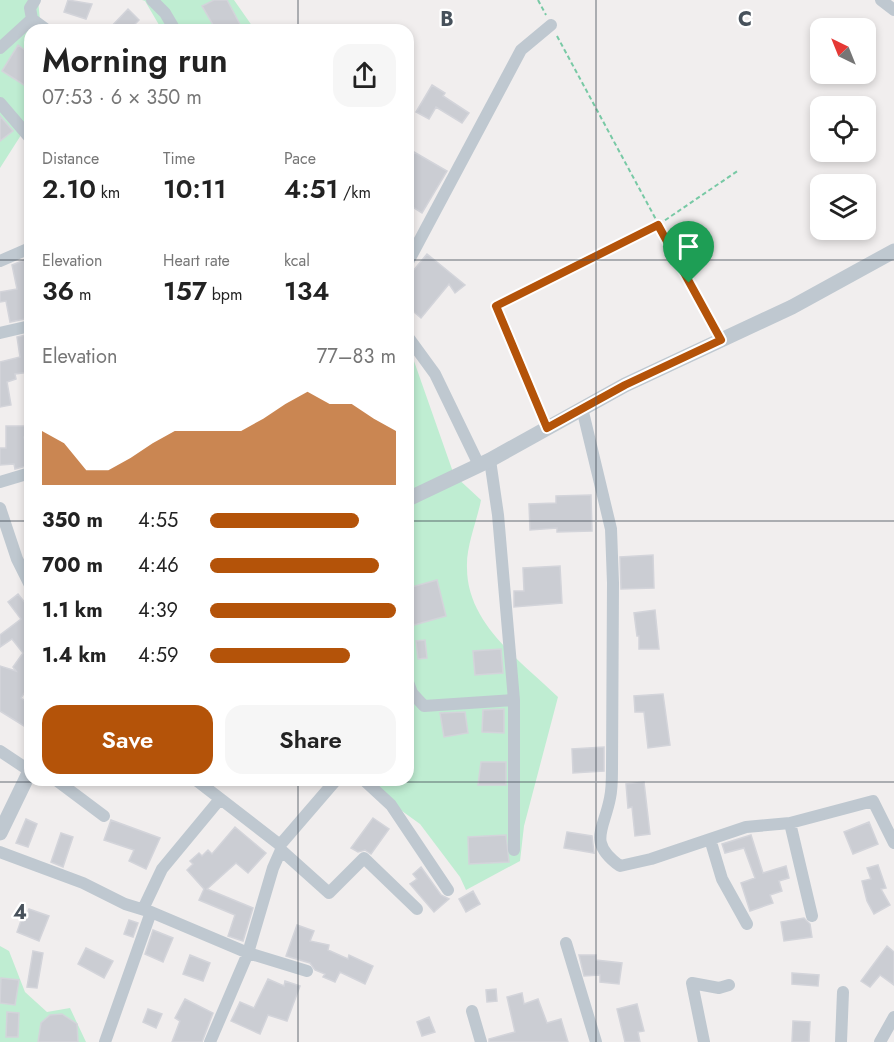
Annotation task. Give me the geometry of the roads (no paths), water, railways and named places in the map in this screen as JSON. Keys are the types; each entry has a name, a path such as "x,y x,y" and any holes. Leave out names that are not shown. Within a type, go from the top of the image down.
{"street":[{"path":"35,0 30,8 32,19 39,24"},
{"path":"152,0 165,13 171,24"},
{"path":"881,0 894,10"},
{"path":"26,24 32,19"},
{"path":"414,251 521,50 551,25"},
{"path":"0,48 24,26"},
{"path":"0,103 24,131"},
{"path":"0,261 24,251"},
{"path":"414,496 484,463 625,385 792,307 894,251"},
{"path":"0,333 24,327"},
{"path":"414,345 435,375 484,463 498,515 514,700 514,850"},
{"path":"582,408 609,518 614,583 612,769 610,797 599,831 605,855 620,866 651,859 746,827 790,823 873,801 894,843"},
{"path":"0,482 24,475"},
{"path":"0,508 16,560 24,574"},
{"path":"414,695 424,706 514,700"},
{"path":"0,751 24,767"},
{"path":"0,833 24,783"},
{"path":"64,786 104,816"},
{"path":"204,786 281,848 329,893 364,858 417,909"},
{"path":"210,1042 248,953 281,848 331,786"},
{"path":"370,786 391,805 448,890"},
{"path":"105,1042 162,870 220,799"},
{"path":"790,823 812,916"},
{"path":"710,838 722,879 747,924"},
{"path":"0,852 248,953 308,971"},
{"path":"566,943 596,1042"},
{"path":"704,1042 692,983 719,988 729,985"},
{"path":"841,1042 843,992"},
{"path":"472,1011 481,1042"},
{"path":"879,1042 894,1017"}]}
